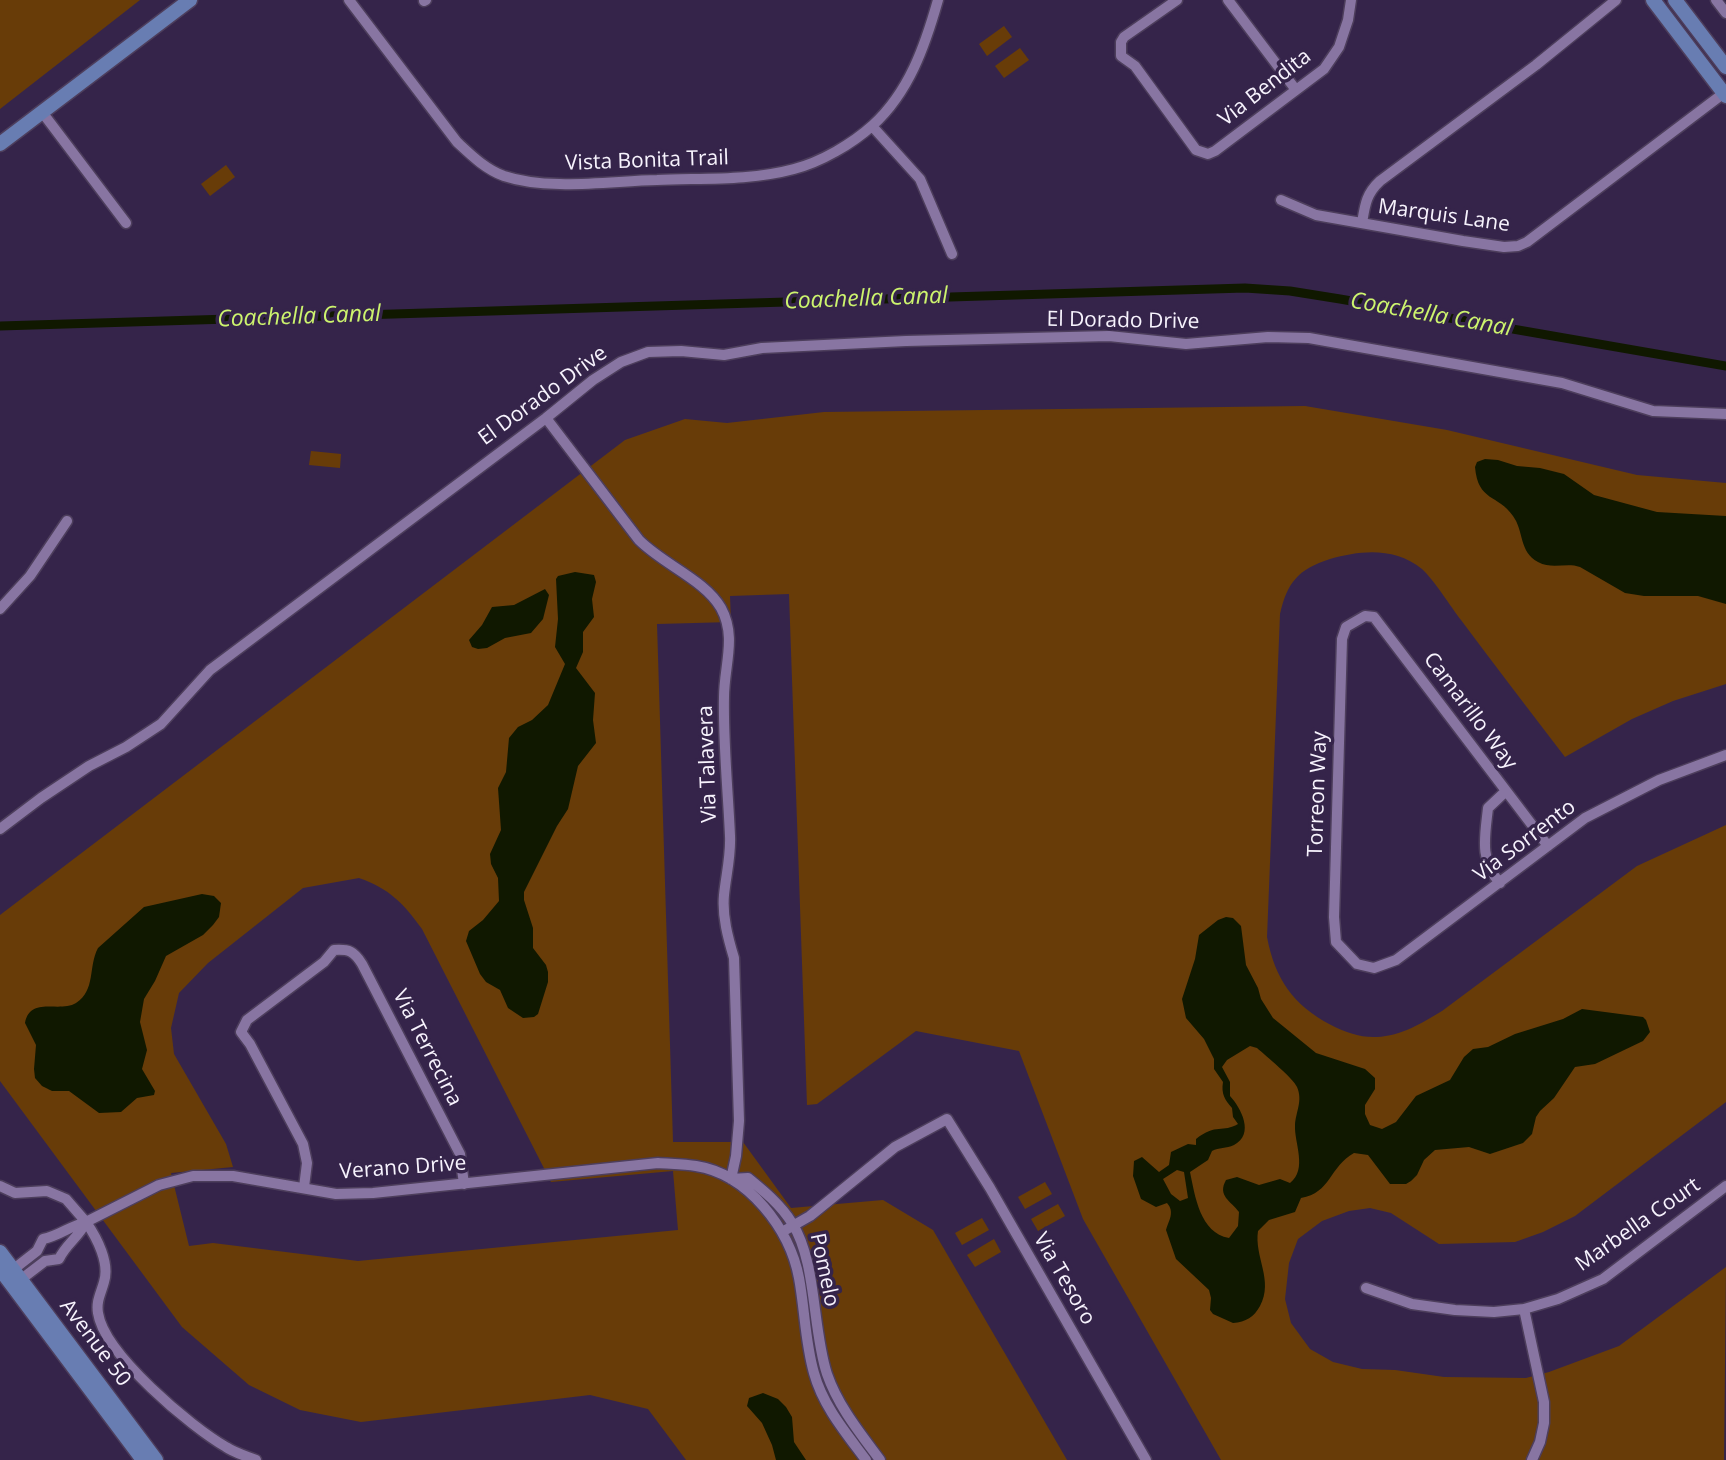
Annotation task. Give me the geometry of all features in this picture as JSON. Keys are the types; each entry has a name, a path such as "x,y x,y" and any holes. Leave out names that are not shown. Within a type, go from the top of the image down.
{"main road":[{"path":"0,144 190,0"},
{"path":"1653,0 1725,95"},
{"path":"1664,0 1670,8 1693,23"},
{"path":"1675,0 1726,67"},
{"name":"Avenue 50","path":"0,1252 11,1276 144,1460"},
{"name":"Avenue 50","path":"11,1276 156,1460"}],"street":[{"name":"Vista Bonita Trail","path":"349,0 457,142 476,160 501,175 527,182 566,183 751,177 795,169 831,154 872,126 897,98 916,64 938,0"},
{"name":"Via Bendita","path":"1177,0 1121,42 1121,56 1135,66 1196,150 1202,153 1215,151 1324,69 1339,47 1351,0"},
{"path":"1228,0 1296,90"},
{"path":"1362,223 1366,200 1370,191 1380,181 1536,65 1616,0"},
{"path":"1716,0 1726,13"},
{"name":"Marquis Lane","path":"1281,200 1316,215 1462,241 1504,247 1518,246 1725,95"},
{"path":"42,112 126,223"},
{"path":"872,126 920,179 952,254"},
{"name":"El Dorado Drive","path":"0,830 89,765 126,747 161,724 210,670 593,380 621,362 648,352 681,351 724,355 762,348 854,343 1109,336 1186,344 1268,337 1309,338 1562,383 1653,411 1726,414"},
{"name":"Via Talavera","path":"546,418 639,540 652,553 711,594 729,625 730,644 724,697 730,839 723,898 727,932 734,958 739,1121 731,1179"},
{"path":"0,609 30,576 67,521"},
{"name":"Camarillo Way","path":"1354,621 1365,616 1374,617 1548,846"},
{"name":"Torreon Way","path":"1354,621 1346,627 1342,639 1334,917 1336,942 1357,964"},
{"name":"Via Sorrento","path":"1357,964 1374,968 1396,960 1585,818 1659,780 1726,755"},
{"path":"1500,883 1486,864 1484,842 1488,808 1506,791"},
{"name":"Via Terrecina","path":"304,1186 307,1163 303,1144 241,1032 247,1020 324,962 334,950 345,949 354,952 362,964 460,1154 464,1184"},
{"name":"Via Tesoro","path":"794,1225 810,1216 895,1147 947,1119 990,1188 1146,1460"},
{"name":"Verano Drive","path":"11,1276 45,1261 59,1259 66,1245 88,1225 159,1185 193,1176 233,1176 304,1186 336,1194 464,1184 659,1163 698,1166 731,1179"},
{"name":"Pomelo","path":"731,1179 748,1178 781,1208 794,1225 809,1274 818,1342 827,1374 840,1402 880,1460"},
{"name":"Pomelo","path":"731,1179 767,1212 791,1250 799,1278 807,1344 822,1395 836,1420 866,1460"},
{"path":"0,1186 15,1194 47,1191 66,1199 88,1225 106,1269 98,1296 98,1314 106,1335 148,1385 188,1420 227,1448 256,1460"},
{"name":"Marbella Court","path":"1366,1288 1412,1304 1455,1310 1494,1312 1524,1309 1558,1299 1603,1279 1726,1186"},
{"name":"Verano Drive","path":"11,1276 37,1251 43,1239 58,1236 72,1225 88,1225"},
{"path":"782,1232 794,1225"},
{"path":"1524,1309 1544,1402 1544,1423 1532,1460"}],"shaded area":[{"path":"0,0 140,0 0,109"},
{"path":"1004,26 1012,37 987,56 979,44"},
{"path":"1020,48 1029,60 1004,78 995,66"},
{"path":"226,165 235,177 210,196 201,184"},
{"path":"1305,406 1447,430 1637,475 1726,483 1726,684 1673,701 1632,719 1565,757 1432,580 1412,562 1389,554 1366,552 1330,559 1302,573 1290,586 1280,614 1267,937 1281,978 1306,1009 1331,1025 1353,1034 1386,1036 1419,1024 1442,1011 1637,866 1726,825 1726,1102 1575,1216 1515,1242 1439,1244 1391,1213 1370,1208 1349,1211 1322,1221 1298,1239 1289,1263 1285,1299 1291,1323 1310,1349 1333,1362 1362,1369 1395,1370 1444,1377 1526,1378 1619,1346 1726,1267 1724,1460 1221,1460 1083,1219 1019,1051 916,1031 817,1104 807,1105 789,594 730,596 731,622 657,624 673,1142 743,1142 791,1208 883,1200 933,1230 1067,1460 686,1460 648,1409 590,1395 361,1422 300,1410 249,1385 182,1327 0,1081 0,915 625,440 685,419 727,423 824,412","holes":["359,878 395,898 422,929 551,1182 673,1171 678,1230 358,1261 213,1243 189,1246 171,1173 233,1167 226,1144 174,1054 171,1028 179,993 208,963 303,888"]},
{"path":"311,451 341,454 340,468 309,465"},
{"path":"1485,459 1564,474 1594,495 1657,512 1726,516 1726,604 1698,596 1644,596 1625,593 1580,567 1538,562 1528,553 1513,516 1480,486 1475,467 1477,462"},
{"path":"575,572 594,575 596,582 592,599 594,617 583,632 583,652 576,668 595,693 593,720 596,743 578,766 568,809 524,892 533,928 533,948 546,965 548,982 538,1014 523,1018 508,1008 500,990 486,982 480,974 466,941 469,931 483,920 499,901 498,878 491,864 490,854 501,830 498,788 506,772 509,738 518,727 532,720 548,705 565,664 555,647 558,619 556,579 558,576"},
{"path":"545,589 549,595 543,619 531,633 505,638 487,648 472,647 469,640 492,607 514,605"},
{"path":"202,894 214,896 221,903 219,917 203,935 166,956 144,999 140,1022 147,1050 142,1069 155,1091 154,1095 137,1098 121,1112 99,1113 69,1091 52,1091 42,1086 35,1078 36,1045 25,1023 28,1015 39,1007 69,1006 82,998 89,985 98,948 144,907"},
{"path":"1233,918 1241,926 1246,965 1273,1018 1316,1053 1365,1069 1375,1078 1375,1089 1365,1105 1365,1114 1370,1125 1382,1129 1396,1122 1416,1096 1450,1080 1464,1057 1473,1049 1488,1047 1515,1034 1563,1019 1582,1009 1643,1017 1650,1032 1643,1041 1595,1064 1575,1067 1554,1098 1540,1111 1532,1134 1523,1143 1490,1154 1469,1147 1435,1150 1424,1160 1417,1175 1406,1184 1390,1184 1368,1155 1354,1153 1339,1165 1318,1191 1301,1198 1295,1212 1269,1220 1258,1231 1264,1296 1252,1316 1233,1323 1213,1314 1210,1310 1209,1290 1176,1259 1166,1230 1171,1216 1167,1203 1156,1207 1141,1199 1133,1176 1134,1161 1142,1157 1159,1172 1169,1165 1171,1152 1188,1144 1196,1145 1196,1139 1209,1131 1238,1124 1224,1097 1223,1082 1214,1069 1214,1059 1204,1039 1186,1018 1182,999 1195,959 1199,935 1218,920","holes":["1250,1046 1257,1048 1273,1061 1297,1087 1299,1101 1295,1132 1299,1163 1298,1171 1290,1183 1280,1179 1259,1185 1237,1177 1226,1180 1224,1194 1239,1212 1238,1226 1229,1238 1219,1235 1205,1221 1200,1212 1190,1172 1208,1160 1212,1151 1234,1145 1244,1134 1242,1114 1230,1096 1230,1082 1222,1067 1227,1060","1177,1170 1184,1172 1188,1198 1180,1201 1171,1194 1163,1179"]},
{"path":"1045,1182 1052,1194 1025,1209 1018,1197"},
{"path":"1058,1204 1065,1216 1038,1231 1031,1219"},
{"path":"982,1218 989,1230 962,1245 955,1233"},
{"path":"994,1239 1001,1252 975,1267 967,1255"},
{"path":"763,1393 778,1399 786,1407 792,1417 794,1442 806,1460 776,1460 762,1423 747,1406 749,1398"}],"waterway":[{"name":"Coachella Canal","path":"0,326 1245,288 1290,291 1340,299 1726,366"}]}
